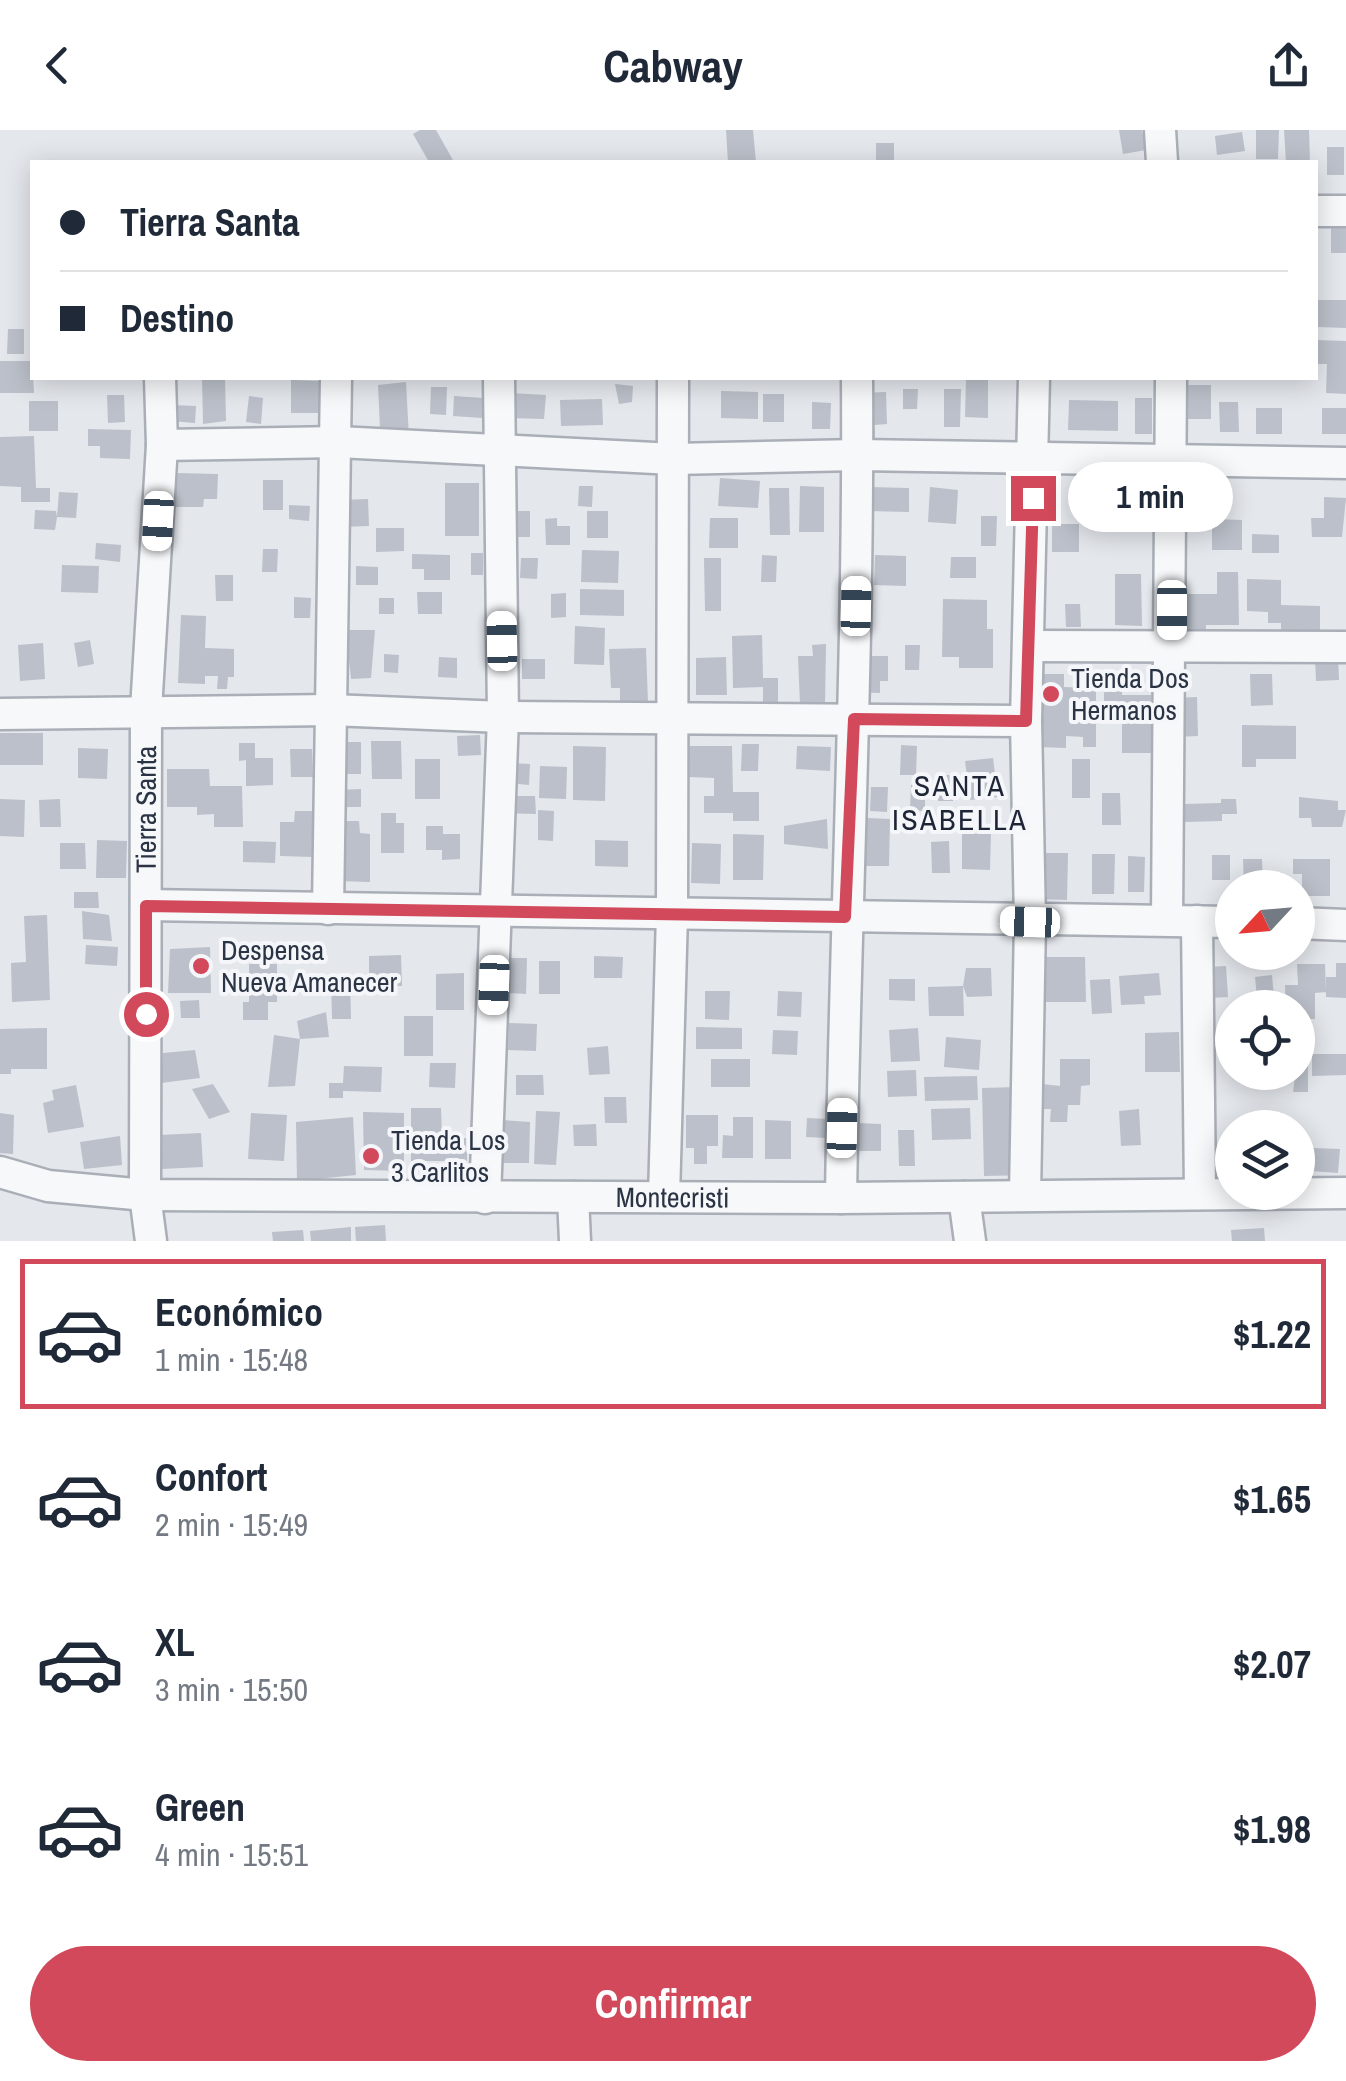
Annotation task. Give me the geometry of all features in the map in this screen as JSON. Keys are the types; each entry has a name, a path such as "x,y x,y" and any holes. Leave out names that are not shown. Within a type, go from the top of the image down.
{"street":[{"path":"1160,130 1162,160"},
{"path":"1318,211 1346,211"},
{"name":"Tierra Santa","path":"151,1241 145,1194 146,710 162,446 160,380"},
{"path":"328,909 336,380"},
{"path":"485,1198 504,717 499,380"},
{"path":"664,1197 672,914 672,380"},
{"path":"841,1198 845,917 854,719 857,380"},
{"path":"1025,1196 1030,922 1026,721 1034,380"},
{"path":"1167,920 1172,648 1170,380"},
{"path":"162,446 338,442 674,459 858,454 1034,461 1346,463"},
{"path":"1030,646 1346,647"},
{"path":"0,714 331,710 504,717 1026,721"},
{"path":"146,906 1030,922 1215,922"},
{"path":"1198,921 1200,1193"},
{"path":"1315,924 1346,924"},
{"name":"Montecristi","path":"0,1172 48,1186 145,1194 841,1198 1346,1193"},
{"path":"573,1197 575,1241"},
{"path":"964,1197 970,1241"}],"building":[{"path":"436,130 453,160 428,160 413,134"},
{"path":"726,130 753,130 756,160 728,160"},
{"path":"1119,130 1142,130 1146,150 1123,154"},
{"path":"1256,130 1279,130 1278,159 1256,159"},
{"path":"1284,130 1309,130 1310,160 1286,160"},
{"path":"1242,132 1245,151 1217,155 1215,136"},
{"path":"876,143 894,143 894,160 876,160"},
{"path":"1327,147 1344,147 1344,175 1327,175"},
{"path":"1331,226 1346,226 1346,253 1331,253"},
{"path":"1318,300 1346,300 1346,328 1318,327"},
{"path":"8,329 24,329 24,354 7,354"},
{"path":"1318,340 1346,341 1346,394 1326,393 1327,364 1318,364"},
{"path":"0,361 30,361 34,393 0,393"},
{"path":"202,380 225,380 226,421 203,424"},
{"path":"291,380 321,381 321,413 291,413"},
{"path":"966,380 988,380 988,418 965,417"},
{"path":"406,382 409,437 380,429 378,385"},
{"path":"615,384 633,386 632,402 619,404"},
{"path":"1183,385 1211,385 1211,419 1183,419"},
{"path":"431,387 447,387 446,415 430,414"},
{"path":"903,389 918,389 917,409 903,409"},
{"path":"944,389 961,389 960,427 944,427"},
{"path":"721,391 758,392 758,419 721,418"},
{"path":"886,392 887,424 874,425 875,438 861,438 860,393"},
{"path":"510,393 546,395 544,419 509,418"},
{"path":"763,394 784,394 784,422 763,422"},
{"path":"107,395 124,395 125,422 108,423"},
{"path":"249,396 263,398 261,424 246,422"},
{"path":"454,396 483,398 482,418 453,416"},
{"path":"1135,398 1152,398 1152,434 1135,434"},
{"path":"602,399 603,425 561,426 560,400"},
{"path":"1069,400 1118,401 1118,431 1068,430"},
{"path":"29,401 58,401 58,431 29,431"},
{"path":"812,402 831,403 830,429 812,429"},
{"path":"1219,402 1238,402 1239,432 1220,432"},
{"path":"171,405 196,406 195,423 170,421"},
{"path":"1256,408 1282,408 1282,434 1256,434"},
{"path":"1322,408 1346,408 1346,434 1322,434"},
{"path":"88,429 131,430 130,459 100,458 100,446 88,446"},
{"path":"34,436 36,488 50,488 50,502 21,502 21,487 0,486 0,437"},
{"path":"176,473 218,474 217,499 204,499 203,507 175,507"},
{"path":"720,478 760,481 758,508 718,506"},
{"path":"263,480 283,480 283,510 263,510"},
{"path":"445,483 479,483 479,536 445,536"},
{"path":"579,486 593,486 592,507 578,506"},
{"path":"800,486 824,487 824,532 799,532"},
{"path":"868,487 909,488 909,512 867,511"},
{"path":"930,487 958,490 956,524 928,522"},
{"path":"769,488 789,488 790,535 770,535"},
{"path":"1119,488 1143,488 1144,529 1119,529"},
{"path":"59,492 78,493 76,518 57,517"},
{"path":"1324,497 1346,498 1342,537 1312,537 1311,518 1324,518"},
{"path":"368,499 369,526 340,527 340,500"},
{"path":"289,505 310,506 309,521 289,519"},
{"path":"1209,507 1210,529 1189,530 1188,508"},
{"path":"35,510 56,511 55,530 34,529"},
{"path":"509,511 530,511 530,537 508,537"},
{"path":"587,511 608,511 608,538 587,538"},
{"path":"981,516 997,516 996,546 981,546"},
{"path":"557,518 557,526 570,526 570,545 546,545 545,519"},
{"path":"710,518 738,518 738,548 709,548"},
{"path":"1212,519 1242,520 1242,550 1212,550"},
{"path":"1052,524 1079,524 1079,552 1052,552"},
{"path":"376,528 404,528 404,551 376,552"},
{"path":"1252,534 1279,535 1279,553 1252,553"},
{"path":"96,543 121,545 120,562 95,559"},
{"path":"263,549 278,549 277,572 262,572"},
{"path":"582,550 619,551 618,583 581,582"},
{"path":"471,553 483,553 483,575 471,575"},
{"path":"412,554 450,555 450,580 424,580 424,569 412,569"},
{"path":"762,555 777,556 776,582 761,582"},
{"path":"875,555 906,556 906,586 874,585"},
{"path":"951,557 976,557 976,578 950,578"},
{"path":"521,558 538,558 537,579 520,578"},
{"path":"704,558 721,558 721,611 705,611"},
{"path":"62,565 99,566 98,593 61,592"},
{"path":"356,566 378,567 378,585 356,585"},
{"path":"1217,572 1238,572 1239,625 1206,625 1206,634 1174,634 1174,594 1217,594"},
{"path":"1115,574 1141,574 1142,626 1115,625"},
{"path":"215,575 233,575 233,601 216,601"},
{"path":"1247,579 1281,580 1281,605 1320,606 1320,632 1281,632 1281,623 1268,623 1268,612 1247,611"},
{"path":"580,589 624,590 624,616 580,615"},
{"path":"417,592 442,592 442,614 418,614"},
{"path":"566,593 566,617 551,618 551,594"},
{"path":"294,597 311,598 310,618 294,618"},
{"path":"379,598 394,598 394,614 379,614"},
{"path":"943,599 987,600 987,629 993,629 993,668 959,668 959,657 942,657"},
{"path":"1065,604 1080,604 1081,627 1066,627"},
{"path":"181,615 206,616 205,648 234,649 234,677 228,677 227,689 217,689 218,676 205,676 205,684 178,683"},
{"path":"575,626 605,628 604,665 574,664"},
{"path":"346,630 375,630 371,678 351,679"},
{"path":"762,635 763,678 778,678 778,706 763,706 763,687 733,688 732,636"},
{"path":"90,640 94,664 78,667 74,643"},
{"path":"43,643 45,679 20,681 18,645"},
{"path":"826,644 825,704 800,705 798,656 813,656 812,645"},
{"path":"905,645 920,645 919,670 905,670"},
{"path":"646,648 648,702 620,702 620,688 611,688 609,649"},
{"path":"384,654 399,655 398,673 384,672"},
{"path":"857,656 888,656 888,681 880,681 880,693 856,692"},
{"path":"439,657 457,658 457,678 438,677"},
{"path":"726,657 727,695 696,695 696,658"},
{"path":"1338,657 1339,680 1316,681 1315,658"},
{"path":"522,659 545,659 545,679 522,679"},
{"path":"1040,674 1064,674 1064,687 1096,688 1096,747 1083,747 1083,737 1066,736 1066,748 1040,747"},
{"path":"1250,674 1272,674 1273,705 1251,706"},
{"path":"1104,688 1122,688 1122,695 1151,695 1151,753 1122,753 1122,713 1104,713"},
{"path":"1197,697 1198,736 1174,737 1173,698"},
{"path":"1242,725 1296,726 1296,759 1256,759 1256,767 1242,767"},
{"path":"0,733 43,733 43,765 0,765"},
{"path":"480,735 481,755 458,756 457,736"},
{"path":"371,741 401,741 402,779 372,779"},
{"path":"336,742 361,742 361,774 336,774"},
{"path":"239,743 255,743 255,758 273,758 273,785 246,786 246,760 239,761"},
{"path":"742,744 759,744 758,771 741,771"},
{"path":"901,745 917,746 916,775 900,775"},
{"path":"573,746 606,747 605,801 573,800"},
{"path":"688,746 732,746 733,792 759,792 759,821 733,821 733,813 704,813 704,796 714,796 714,778 688,777"},
{"path":"797,746 831,747 830,771 796,769"},
{"path":"78,748 108,749 107,779 78,778"},
{"path":"290,749 312,749 313,777 291,777"},
{"path":"993,758 998,797 970,800 965,761"},
{"path":"415,759 440,759 440,799 415,799"},
{"path":"1072,759 1090,759 1090,798 1072,798"},
{"path":"508,763 530,764 529,785 507,783"},
{"path":"540,766 567,767 566,799 539,798"},
{"path":"167,769 209,769 210,786 242,786 243,827 214,827 214,814 197,815 197,807 167,807"},
{"path":"938,775 953,775 953,801 938,801"},
{"path":"911,785 925,785 925,811 910,810"},
{"path":"871,787 888,787 887,812 870,811"},
{"path":"361,789 361,807 339,807 338,790"},
{"path":"1102,793 1120,793 1121,825 1102,825"},
{"path":"501,796 535,796 536,814 501,813"},
{"path":"1299,797 1338,801 1338,810 1346,810 1342,827 1312,827 1311,818 1299,818"},
{"path":"0,799 25,800 24,837 0,836"},
{"path":"60,799 61,827 40,827 39,800"},
{"path":"1221,799 1236,799 1237,814 1222,814 1222,821 1185,822 1184,804 1221,803"},
{"path":"538,810 554,811 553,841 538,840"},
{"path":"295,811 313,811 313,857 280,856 280,822 294,822"},
{"path":"381,813 396,813 396,823 404,823 404,853 381,853"},
{"path":"866,818 890,819 889,866 866,866"},
{"path":"827,819 828,849 784,844 784,826"},
{"path":"336,821 359,821 360,833 370,834 370,882 336,881"},
{"path":"426,826 443,826 443,834 460,834 460,859 442,860 442,850 426,850"},
{"path":"962,832 991,833 990,870 962,869"},
{"path":"733,834 764,835 763,880 733,880"},
{"path":"97,840 127,841 126,878 96,878"},
{"path":"595,840 628,841 628,867 595,866"},
{"path":"243,841 276,842 275,863 243,862"},
{"path":"949,841 950,873 932,873 931,842"},
{"path":"60,843 85,843 86,869 60,869"},
{"path":"692,843 721,844 720,884 691,883"},
{"path":"1041,853 1068,853 1067,900 1041,899"},
{"path":"1092,854 1115,854 1114,894 1092,894"},
{"path":"1212,855 1230,855 1230,870 1215,870 1212,880"},
{"path":"1128,856 1145,857 1144,892 1128,892"},
{"path":"1243,859 1262,859 1262,870 1243,870"},
{"path":"1293,859 1330,859 1330,896 1315,896 1315,870 1293,870"},
{"path":"74,892 98,892 99,908 74,908"},
{"path":"82,911 109,915 112,941 83,939"},
{"path":"47,915 50,1000 12,1002 11,963 26,962 24,916"},
{"path":"86,945 118,947 117,966 85,964"},
{"path":"210,947 211,993 168,993 170,949"},
{"path":"401,955 402,986 369,986 369,956"},
{"path":"594,956 623,957 622,978 594,978"},
{"path":"1039,957 1085,957 1086,1002 1039,1002"},
{"path":"507,958 527,958 526,994 506,993"},
{"path":"539,961 560,961 560,994 539,994"},
{"path":"1336,963 1346,963 1346,998 1326,997 1326,977 1336,977"},
{"path":"249,964 277,964 277,1002 268,1002 268,1020 243,1020 243,1002 249,1002"},
{"path":"1315,964 1325,964 1326,992 1285,990 1285,985 1298,985 1297,970 1315,970"},
{"path":"1208,967 1226,970 1228,990 1215,990 1215,998 1210,998"},
{"path":"966,968 991,968 992,996 967,997 963,986"},
{"path":"464,973 464,1010 436,1010 436,974"},
{"path":"1159,973 1161,995 1144,996 1145,1004 1121,1005 1119,976"},
{"path":"1272,975 1273,990 1256,990 1255,977"},
{"path":"350,976 351,1019 332,1019 331,977"},
{"path":"889,979 915,979 915,1001 889,1000"},
{"path":"1110,979 1112,1013 1092,1014 1090,980"},
{"path":"963,986 964,1016 929,1016 928,987"},
{"path":"705,991 730,991 729,1020 705,1019"},
{"path":"778,991 802,992 801,1017 777,1016"},
{"path":"199,1000 200,1018 181,1018 180,1001"},
{"path":"326,1012 329,1037 300,1039 297,1021"},
{"path":"404,1016 433,1016 433,1056 404,1056"},
{"path":"509,1023 537,1024 536,1051 508,1050"},
{"path":"696,1027 742,1028 742,1049 696,1049"},
{"path":"47,1028 47,1069 11,1069 11,1074 0,1074 0,1029"},
{"path":"918,1028 920,1061 891,1062 889,1030"},
{"path":"773,1030 798,1031 797,1055 772,1054"},
{"path":"1179,1032 1180,1072 1145,1072 1145,1033"},
{"path":"274,1035 300,1039 295,1086 268,1087"},
{"path":"946,1037 981,1040 979,1070 944,1067"},
{"path":"608,1046 610,1074 589,1075 587,1048"},
{"path":"195,1050 200,1078 161,1083 163,1053"},
{"path":"1315,1054 1346,1054 1346,1075 1315,1076"},
{"path":"711,1059 750,1059 750,1087 711,1087"},
{"path":"1060,1059 1090,1059 1090,1085 1081,1086 1080,1105 1068,1105 1067,1122 1050,1122 1051,1109 1042,1109 1042,1084 1060,1086"},
{"path":"430,1063 456,1063 455,1088 429,1087"},
{"path":"344,1066 382,1067 381,1092 343,1091 343,1098 329,1098 329,1083 343,1083"},
{"path":"916,1070 917,1096 888,1097 887,1071"},
{"path":"516,1075 543,1075 544,1095 516,1095"},
{"path":"977,1076 978,1100 925,1101 924,1077"},
{"path":"213,1084 230,1112 209,1119 192,1089"},
{"path":"76,1085 84,1127 48,1133 43,1103 54,1100 52,1090"},
{"path":"1022,1087 1023,1175 984,1176 982,1088"},
{"path":"604,1097 626,1097 627,1123 605,1123"},
{"path":"411,1108 441,1108 442,1139 467,1138 467,1161 411,1161"},
{"path":"970,1108 971,1139 932,1140 931,1109"},
{"path":"1139,1109 1141,1145 1121,1146 1119,1111"},
{"path":"536,1111 560,1112 556,1165 534,1164"},
{"path":"363,1112 404,1113 404,1171 364,1170"},
{"path":"0,1113 14,1115 13,1154 0,1153"},
{"path":"251,1113 287,1115 284,1161 248,1159"},
{"path":"686,1115 718,1115 718,1146 707,1146 707,1164 694,1164 694,1148 686,1148"},
{"path":"353,1117 356,1175 297,1181 296,1122"},
{"path":"733,1117 753,1117 753,1158 722,1158 723,1135 733,1136"},
{"path":"807,1118 828,1119 827,1138 806,1137"},
{"path":"502,1120 530,1122 529,1163 501,1163"},
{"path":"765,1120 791,1121 791,1159 765,1159"},
{"path":"857,1123 881,1124 881,1151 857,1151"},
{"path":"596,1124 597,1146 574,1146 573,1125"},
{"path":"898,1130 914,1130 915,1166 899,1166"},
{"path":"201,1133 203,1167 161,1169 159,1135"},
{"path":"120,1136 122,1165 84,1169 80,1142"},
{"path":"1315,1148 1340,1149 1338,1173 1315,1171"},
{"path":"385,1225 386,1241 356,1241 355,1227"},
{"path":"351,1227 351,1241 311,1241 310,1231"},
{"path":"1264,1228 1265,1241 1232,1241 1231,1230"},
{"path":"303,1230 304,1241 273,1241 272,1232"}],"place":[{"name":"Tienda Dos Hermanos","path":"1051,694"},
{"name":"Despensa Nueva Amanecer","path":"201,966"},
{"name":"Tienda Los 3 Carlitos","path":"371,1156"}],"district":[{"name":"SANTA ISABELLA","path":"960,802"}],"route":[{"path":"146,1014 146,906 845,917 854,719 1026,721 1033,498"}]}
